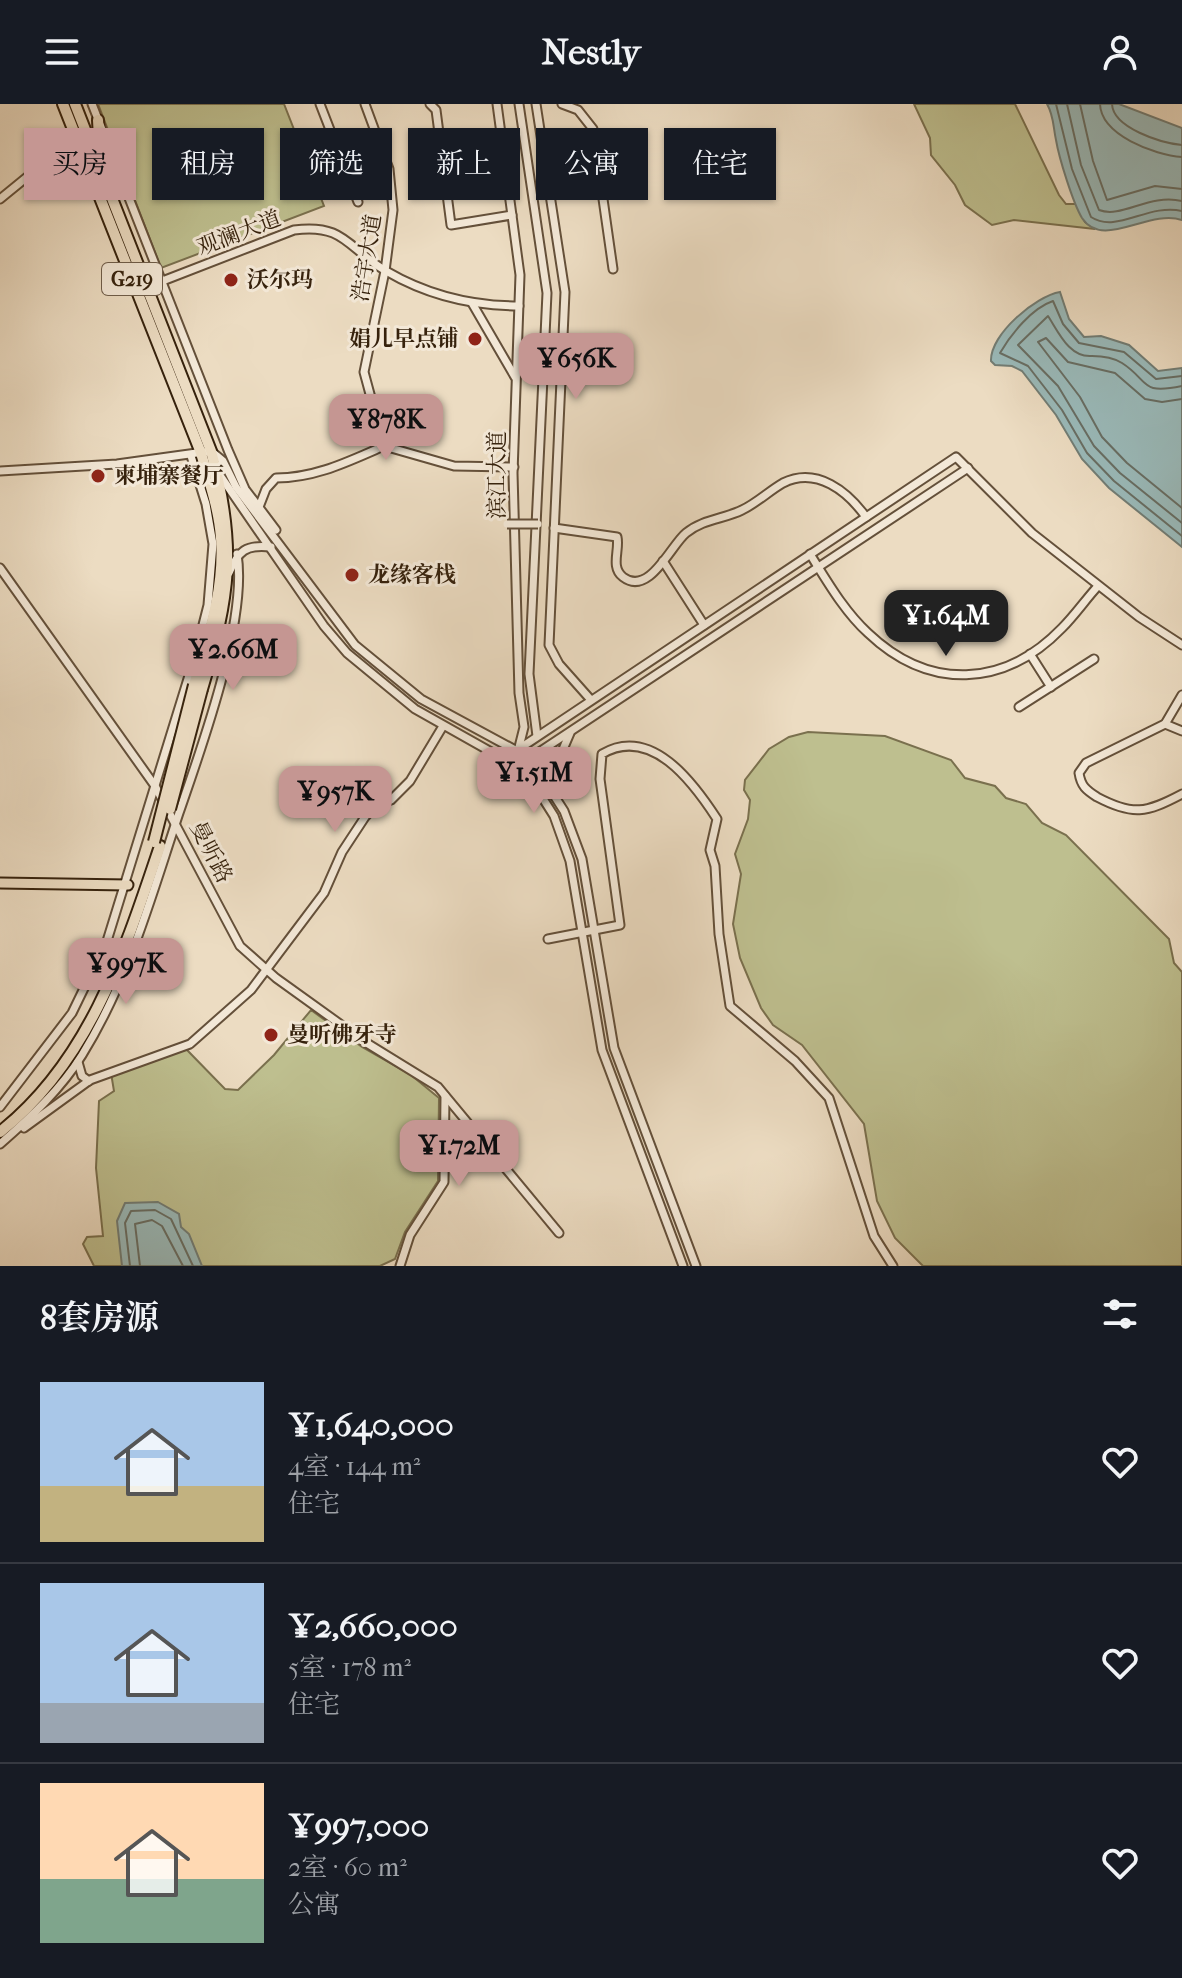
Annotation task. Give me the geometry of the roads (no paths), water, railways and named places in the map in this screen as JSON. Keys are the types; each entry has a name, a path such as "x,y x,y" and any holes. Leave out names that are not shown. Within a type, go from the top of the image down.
{"highway":[{"name":"G219","path":"63,104 72,128"},
{"name":"G219","path":"75,104 85,128"},
{"path":"98,120 98,128"},
{"name":"G219","path":"101,200 201,454"},
{"name":"G219","path":"113,200 181,375 201,454"},
{"path":"198,687 222,624 229,573 229,535 216,469 201,454"},
{"path":"0,1132 59,1073 90,1025 123,955 157,844 198,687 220,577 221,536 201,454"},
{"path":"0,1125 51,1072 87,1017 116,957 157,844"}],"main road":[{"path":"0,883 128,885"}],"street":[{"path":"92,104 160,283 245,489 289,548 291,557"},
{"path":"320,104 358,202"},
{"name":"浩宇大道","path":"365,104 389,169 393,210 385,271 364,372 384,446"},
{"path":"430,104 436,110 451,225 512,215"},
{"name":"滨江大道","path":"497,104 520,275 514,467 519,693 524,727 518,750"},
{"path":"519,104 547,293 529,674 537,736"},
{"path":"536,104 564,281 549,645 559,664 591,700"},
{"path":"562,104 578,110 593,129 613,269"},
{"path":"0,199 24,179"},
{"name":"观澜大道","path":"147,287 294,230 310,228 331,230 385,271 426,290 472,303 519,306"},
{"path":"472,303 516,380"},
{"path":"181,375 195,370"},
{"path":"259,507 266,489 276,478 297,478 330,470 384,446 454,466 514,467"},
{"path":"0,1107 72,1013 107,941 128,885 195,656 213,568 211,524 201,454"},
{"path":"0,471 201,454 223,461 236,487 355,645 400,684 458,721 530,758 574,833 595,932 614,1048 696,1266"},
{"path":"504,759 956,457 1032,533 1098,586 1182,645"},
{"path":"515,768 968,468"},
{"path":"216,469 324,626 362,667 392,694 504,759 542,797 563,837 602,1050 683,1266"},
{"path":"554,528 617,537 615,563 619,573 631,581 649,576 685,534 699,524 746,508 785,482 813,478 842,490 866,517"},
{"path":"507,524 538,524"},
{"path":"229,573 237,554 254,545 271,547"},
{"path":"0,1145 78,1062 133,957 207,731 230,637 239,570 237,554"},
{"path":"810,554 867,632 893,654 920,667 971,676 1000,670 1030,654 1062,629 1098,586"},
{"path":"663,561 704,625"},
{"name":"曼听路","path":"0,568 155,786 234,938 268,971 365,1042 414,1070 445,1096 559,1233"},
{"path":"304,596 314,590"},
{"path":"1030,654 1051,687"},
{"path":"1019,707 1094,659"},
{"path":"1182,695 1165,724 1086,763 1079,773 1080,785 1123,810 1159,806 1182,794"},
{"path":"1165,724 1182,731"},
{"path":"0,1145 89,1081 190,1044 268,971 324,893 342,852 365,817 391,800 410,781 443,726"},
{"path":"555,796 559,753 573,729"},
{"path":"548,939 620,925 621,913 600,779 602,754 613,747 636,745 660,755 680,771 717,819 710,850 715,866 719,934 730,1006 795,1061 829,1098 874,1236 893,1266"},
{"path":"78,1062 82,1076 89,1081"},
{"path":"400,1266 410,1235 444,1182 445,1096"}],"water":[{"path":"1047,104 1119,104 1182,128 1182,220 1155,220 1114,230 1091,227 1082,218 1071,191"},
{"path":"1060,292 1069,319 1084,337 1101,336 1129,345 1158,371 1182,368 1182,547 1109,488 1082,459 1056,415 1022,371 1012,366 995,365 991,361 998,339 1016,318 1027,308"},
{"path":"158,1202 179,1214 181,1227 189,1234 202,1266 122,1266 117,1221 125,1203"}],"place":[{"name":"沃尔玛","path":"231,280"},
{"name":"娟儿早点铺","path":"475,339"},
{"name":"柬埔寨餐厅","path":"98,476"},
{"name":"龙缘客栈","path":"352,575"},
{"name":"曼听佛牙寺","path":"271,1035"}]}
